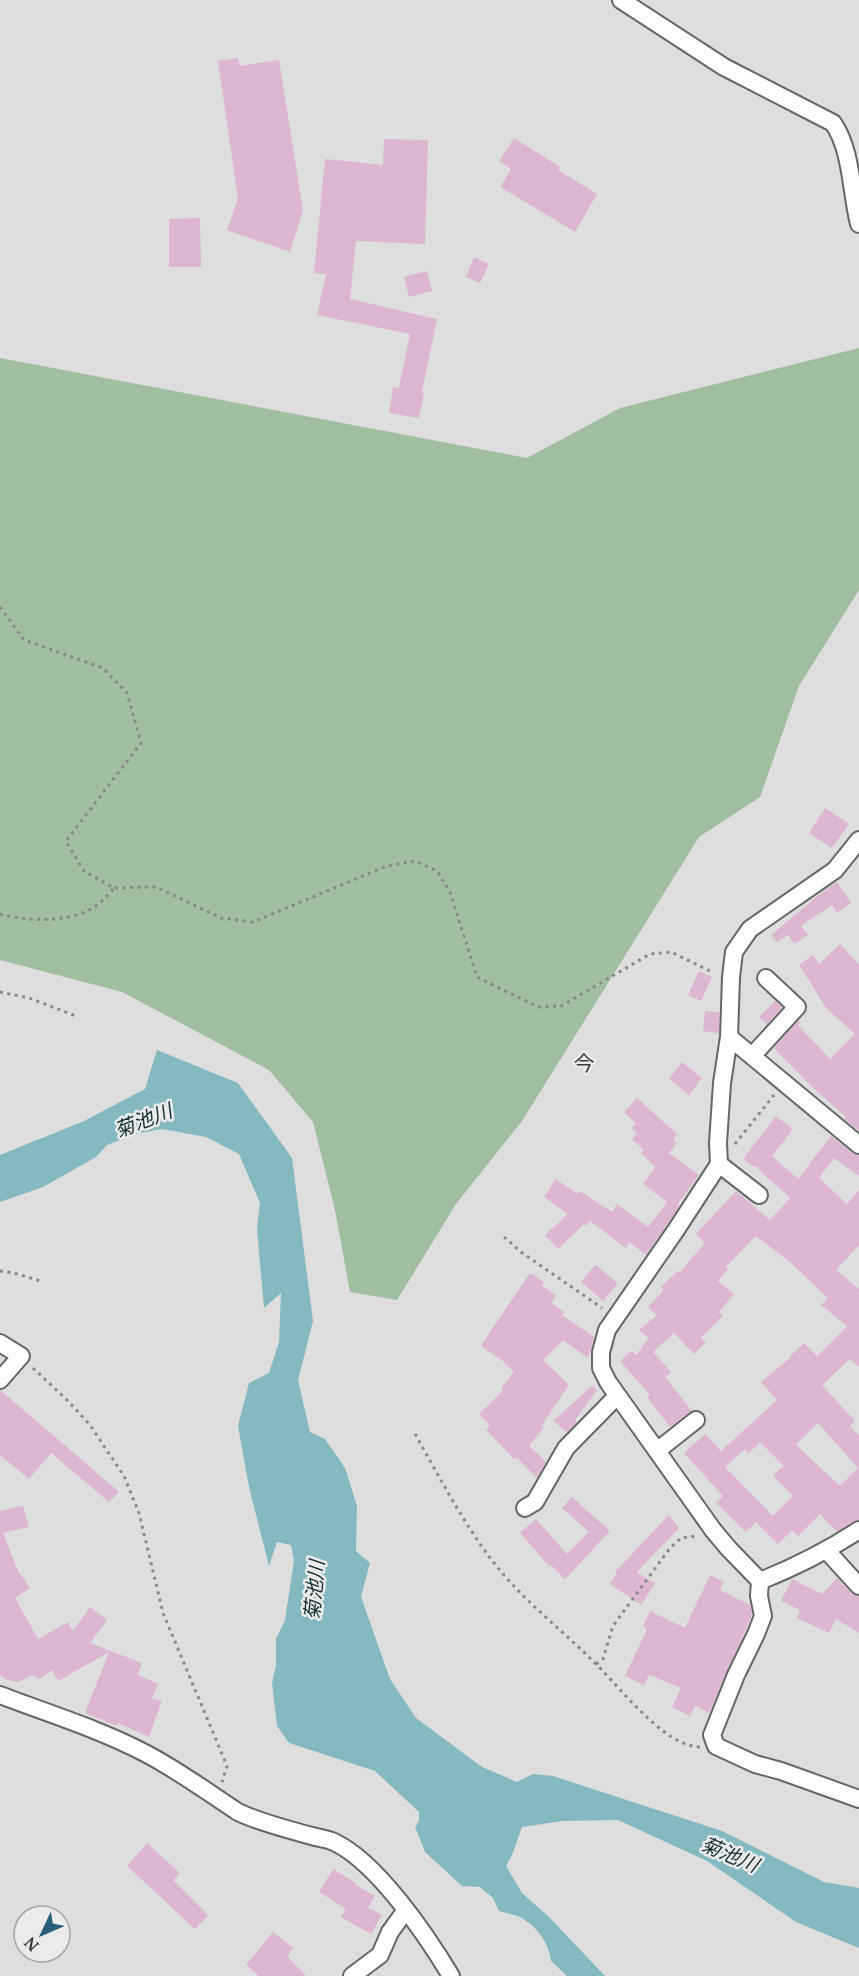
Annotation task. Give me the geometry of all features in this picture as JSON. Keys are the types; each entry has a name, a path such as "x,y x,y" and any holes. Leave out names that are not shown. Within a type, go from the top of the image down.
{"street":[{"path":"621,0 724,67 833,123 843,147 859,224"},
{"path":"859,840 835,870 750,929 734,952 730,977 729,1037 722,1083 719,1164 607,1330 601,1352 601,1368 608,1382 714,1530 760,1581 759,1596 763,1616 712,1735 716,1746 755,1764 781,1770 859,1799"},
{"path":"752,1056 797,1007 766,978"},
{"path":"729,1037 859,1145"},
{"path":"719,1164 759,1195"},
{"path":"0,1343 21,1356 0,1380"},
{"path":"525,1509 535,1502 566,1448 618,1396"},
{"path":"658,1450 696,1420"},
{"path":"760,1581 827,1551 859,1530"},
{"path":"827,1551 859,1586"},
{"path":"0,1695 72,1721 140,1750 252,1818 334,1842 358,1858 384,1885 429,1939 451,1976"},
{"path":"352,1976 380,1954 390,1932 405,1910"}],"path":[{"path":"0,607 24,640 103,668 127,693 141,743 66,841 84,871 114,888 156,886 221,918 253,922 387,866 415,861 437,871 450,892 477,977 538,1007 561,1006 650,954 671,952 709,971 730,977"},
{"path":"0,914 17,919 55,919 81,913 100,903 114,888"},
{"path":"0,992 29,998 76,1016"},
{"path":"719,1164 785,1082"},
{"path":"504,1237 521,1252 616,1317"},
{"path":"0,1271 40,1281"},
{"path":"21,1356 90,1425 124,1476 139,1513 163,1613 227,1766 224,1779 214,1796"},
{"path":"415,1434 491,1559 528,1601 596,1664 646,1717 671,1737 694,1747 716,1746"},
{"path":"596,1664 603,1659 613,1626 670,1548 681,1538 708,1534 714,1530"}],"green space":[{"path":"859,348 859,590 799,686 760,797 699,837 522,1121 456,1204 397,1300 350,1292 335,1210 313,1122 269,1070 122,992 0,960 0,358 527,458 620,408"}],"water":[{"name":"菊池川","path":"157,1050 238,1083 292,1158 313,1321 298,1380 310,1432 325,1439 345,1468 357,1506 356,1551 370,1563 361,1597 390,1679 416,1718 482,1767 517,1782 533,1774 553,1776 722,1831 824,1882 859,1888 859,1948 796,1922 707,1861 618,1820 562,1821 522,1827 506,1866 522,1893 548,1916 605,1976 567,1976 551,1961 544,1941 530,1924 518,1916 499,1911 493,1898 480,1887 462,1886 425,1852 415,1827 419,1821 419,1812 375,1771 289,1743 277,1726 272,1683 276,1665 276,1639 285,1620 294,1561 291,1545 277,1542 269,1566 249,1487 238,1426 249,1383 269,1373 279,1342 281,1293 264,1308 257,1229 260,1203 239,1154 206,1137 162,1129 135,1134 107,1145 96,1157 43,1187 0,1202 0,1155 82,1122 145,1089"}],"building":[{"path":"238,58 240,66 279,60 303,211 290,252 227,230 238,199 218,61"},
{"path":"514,138 560,167 558,170 597,194 575,232 500,187 511,169 499,161"},
{"path":"384,139 428,140 425,244 356,241 350,299 437,319 419,418 389,413 393,387 399,388 410,334 317,315 326,274 314,273 325,159 383,165"},
{"path":"200,218 201,267 169,267 169,219"},
{"path":"474,257 489,264 480,283 466,277"},
{"path":"427,271 432,291 409,297 404,277"},
{"path":"825,808 849,824 832,848 809,833"},
{"path":"837,882 851,903 837,913 832,905 801,926 808,935 794,944 788,935 777,942 771,935"},
{"path":"840,944 859,965 859,1131 844,1119 846,1117 812,1087 774,1048 798,1021 801,1023 798,1025 830,1059 855,1034 827,1009 799,965 813,955 819,964"},
{"path":"699,971 712,977 701,1001 688,995"},
{"path":"775,1001 782,1008 767,1024 759,1017"},
{"path":"705,1011 719,1012 719,1033 703,1031"},
{"path":"682,1062 702,1078 689,1095 669,1079"},
{"path":"637,1098 677,1134 673,1139 677,1143 669,1153 699,1175 646,1255 629,1242 626,1248 590,1221 558,1249 545,1235 568,1214 544,1197 556,1179 578,1194 580,1191 612,1212 617,1204 648,1227 667,1202 643,1184 655,1167 641,1153 644,1150 632,1139 637,1133 632,1128 636,1123 624,1112"},
{"path":"776,1116 793,1129 772,1156 798,1179 831,1136 852,1153 859,1155 859,1176 834,1158 819,1178 847,1204 859,1190 859,1245 836,1270 859,1289 859,1367 850,1359 822,1385 855,1421 850,1426 859,1436 859,1520 837,1532 820,1514 798,1536 792,1530 778,1544 756,1522 746,1532 716,1503 723,1496 684,1453 705,1434 721,1451 777,1400 761,1382 804,1343 817,1356 847,1326 821,1305 828,1298 791,1263 756,1236 726,1267 728,1269 718,1281 734,1294 719,1312 723,1315 701,1338 706,1342 694,1354 674,1333 653,1352 671,1372 665,1377 692,1411 670,1427 647,1397 650,1395 620,1361 631,1351 636,1355 649,1338 639,1330 657,1315 648,1307 664,1290 661,1287 678,1271 680,1272 705,1243 696,1234 736,1191 770,1220 790,1198 755,1166 743,1159","holes":["818,1423 858,1468 840,1486 796,1445","760,1442 784,1466 773,1475 793,1496 773,1516 725,1467 745,1449 749,1453"]},
{"path":"595,1265 618,1283 603,1301 581,1282"},
{"path":"530,1273 544,1282 542,1285 556,1296 551,1303 564,1312 562,1315 594,1337 588,1358 563,1340 543,1360 569,1385 542,1425 544,1427 529,1446 546,1462 537,1478 516,1457 514,1459 486,1430 490,1425 479,1414 503,1390 501,1388 514,1372 503,1361 481,1346"},
{"path":"592,1386 597,1390 575,1420 577,1422 567,1432 553,1421"},
{"path":"0,1390 119,1492 109,1502 51,1453 29,1479 0,1455"},
{"path":"572,1497 610,1531 565,1579 551,1565 550,1567 520,1533 536,1519 567,1554 589,1532 562,1508"},
{"path":"23,1506 29,1527 3,1533 18,1571 30,1588 15,1598 38,1639 68,1622 73,1631 90,1607 107,1620 90,1643 142,1663 138,1675 158,1684 152,1698 162,1701 149,1737 118,1723 117,1726 85,1713 109,1652 58,1681 52,1670 39,1679 32,1675 18,1682 7,1680 0,1675 0,1511"},
{"path":"669,1515 679,1528 637,1572 655,1584 641,1605 610,1584 617,1573 615,1572"},
{"path":"710,1575 724,1582 720,1590 750,1605 752,1615 709,1713 695,1706 690,1716 672,1707 681,1688 649,1675 644,1685 625,1676 647,1629 643,1626 650,1611 685,1628"},
{"path":"837,1578 851,1593 859,1596 859,1633 836,1619 829,1633 797,1618 800,1610 781,1601 792,1579 822,1594"},
{"path":"147,1843 180,1873 173,1880 208,1915 195,1929 127,1866"},
{"path":"333,1869 375,1896 368,1908 382,1915 371,1934 341,1917 346,1909 319,1892"},
{"path":"273,1932 293,1948 287,1956 306,1976 259,1976 246,1965"}],"district":[{"name":"今","path":"584,1063"}]}
